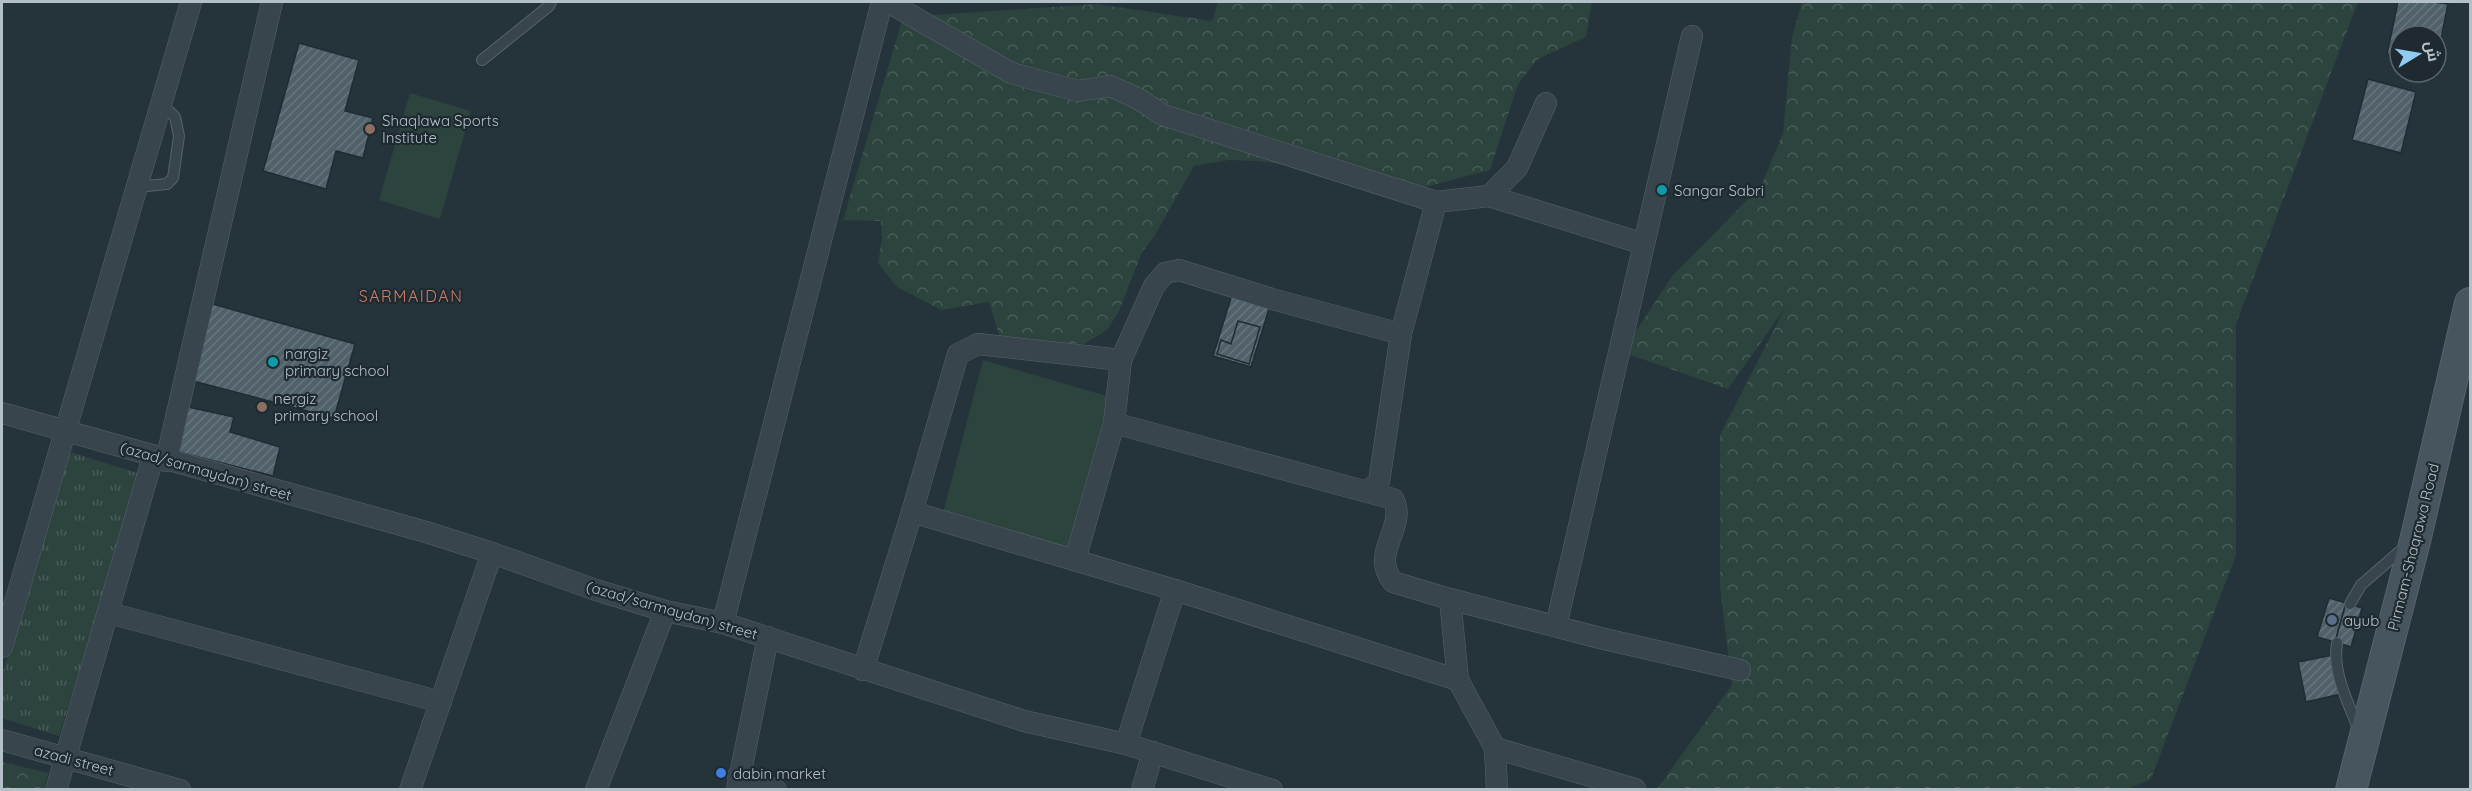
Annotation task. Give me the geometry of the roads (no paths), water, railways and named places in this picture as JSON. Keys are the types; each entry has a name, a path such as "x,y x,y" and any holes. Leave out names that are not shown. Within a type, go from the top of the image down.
{"main road":[{"name":"Pirmam-Shaqrawa Road","path":"2351,789 2416,537 2470,303"}],"street":[{"path":"2,646 9,588 65,430 191,2"},
{"path":"56,789 109,613 160,459 272,2"},
{"path":"723,623 882,2"},
{"path":"888,2 1011,72 1078,91 1110,86 1137,98 1163,115 1436,202 1489,196 1644,244"},
{"path":"1556,626 1692,36"},
{"path":"1489,196 1517,168 1546,103"},
{"path":"1368,491 1379,482 1401,334 1436,202"},
{"path":"1075,560 1114,423 1121,360 1154,286 1165,273 1179,270 1272,299 1401,334"},
{"path":"863,670 912,512 957,354 978,344 1121,360"},
{"name":"(azad/sarmaydan) street","path":"2,413 492,553 665,611 723,623 1024,721 1126,744 1272,789"},
{"path":"1114,423 1393,499 1396,505 1396,519 1383,564 1393,582 1456,601 1599,638 1740,670"},
{"path":"912,512 1175,590 1458,680"},
{"path":"410,789 492,553"},
{"path":"1126,744 1175,590"},
{"path":"1456,601 1450,599 1458,680 1495,748 1497,789"},
{"path":"596,789 665,611"},
{"path":"109,613 441,702"},
{"path":"768,637 738,783 776,789"},
{"name":"azadi street","path":"2,740 180,789"},
{"path":"1495,748 1635,789"},
{"path":"1142,789 1154,752"}],"lane":[{"path":"482,60 551,2"},
{"path":"137,187 167,184 173,178 179,136 178,125 169,111 160,109"},
{"path":"2350,604 2361,585 2416,537"},
{"path":"2337,643 2337,669 2343,692 2363,743"}],"place":[{"name":"Shaqlawa Sports Institute","path":"370,129"},
{"name":"Sangar Sabri","path":"1662,190"},
{"name":"nargiz primary school","path":"273,362"},
{"name":"nergiz primary school","path":"262,407"},
{"name":"ayub","path":"2332,620"},
{"name":"dabin market","path":"721,773"}],"district":[{"name":"SARMAIDAN","path":"411,296"}]}
